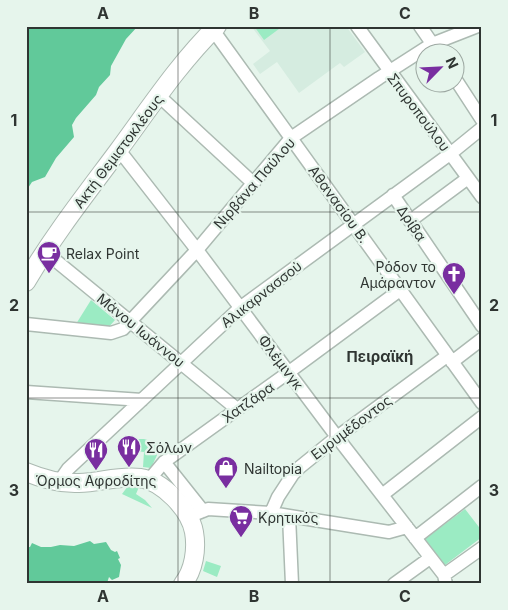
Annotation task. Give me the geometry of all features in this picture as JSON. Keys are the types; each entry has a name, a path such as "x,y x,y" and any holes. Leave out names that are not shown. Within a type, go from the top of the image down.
{"main road":[{"name":"Ακτή Θεμιστοκλέους","path":"26,282 44,251 158,96 215,28"},
{"path":"26,472 39,478 78,483 140,478 172,495 196,514 192,525 196,543 194,558 185,583"}],"street":[{"name":"Σπυροπούλου","path":"357,26 482,197"},
{"path":"420,26 431,42"},
{"name":"Νιρβάνα Παύλου","path":"447,42 478,26"},
{"name":"Αθανασίου Β.","path":"215,28 291,138 482,403"},
{"name":"Νιρβάνα Παύλου","path":"26,324 111,333 123,329 197,250 291,138 389,71 416,58"},
{"path":"464,92 482,120"},
{"path":"158,96 253,183"},
{"name":"Αλικαρνασσού","path":"60,482 68,469 240,307 450,154 482,128"},
{"name":"Φλέμινγκ","path":"118,150 197,250 445,579"},
{"path":"410,221 468,178"},
{"name":"Δρίβα","path":"393,195 482,326"},
{"name":"Μάνου Ιωάννου","path":"44,251 237,409"},
{"name":"Χατζάρα","path":"148,481 164,462 400,290"},
{"name":"Ευρυμέδοντος","path":"271,513 293,474 312,456 450,359 482,339"},
{"path":"26,392 142,400"},
{"path":"382,495 482,417"},
{"path":"164,462 196,514 208,509 271,513 389,532 407,527"},
{"path":"415,538 482,486"},
{"path":"289,516 292,584"},
{"path":"445,579 482,548"},
{"path":"394,584 430,558"}],"shaded area":[{"path":"26,26 138,26 126,39 111,66 110,75 76,118 72,125 74,137 56,158 45,177 32,182 26,191"},
{"path":"251,26 346,26 365,52 344,67 340,63 299,93 277,62 260,74 253,64 270,51"},
{"path":"254,26 283,26 264,40"},
{"path":"91,300 115,320 107,329 76,324"},
{"path":"130,439 144,439 158,443 155,452 158,453 151,468 143,467 144,452 125,450 125,446 129,446"},
{"path":"128,486 139,487 136,494 152,508 122,494"},
{"path":"465,509 482,531 482,537 445,565 425,539"},
{"path":"90,541 94,544 106,542 111,550 117,551 121,565 119,577 112,580 109,577 105,584 26,584 26,547 30,547 32,543 41,547 74,546"},
{"path":"206,561 221,566 217,577 203,571"}],"place":[{"name":"Relax Point","path":"49,274"},
{"name":"Ρόδον το Αμάραντον","path":"454,295"},
{"name":"Σόλων","path":"129,468"},
{"name":"Όρμος Αφροδίτης","path":"96,471"},
{"name":"Nailtopia","path":"226,489"},
{"name":"Κρητικός","path":"241,538"}],"district":[{"name":"Πειραϊκή","path":"380,356"}]}
